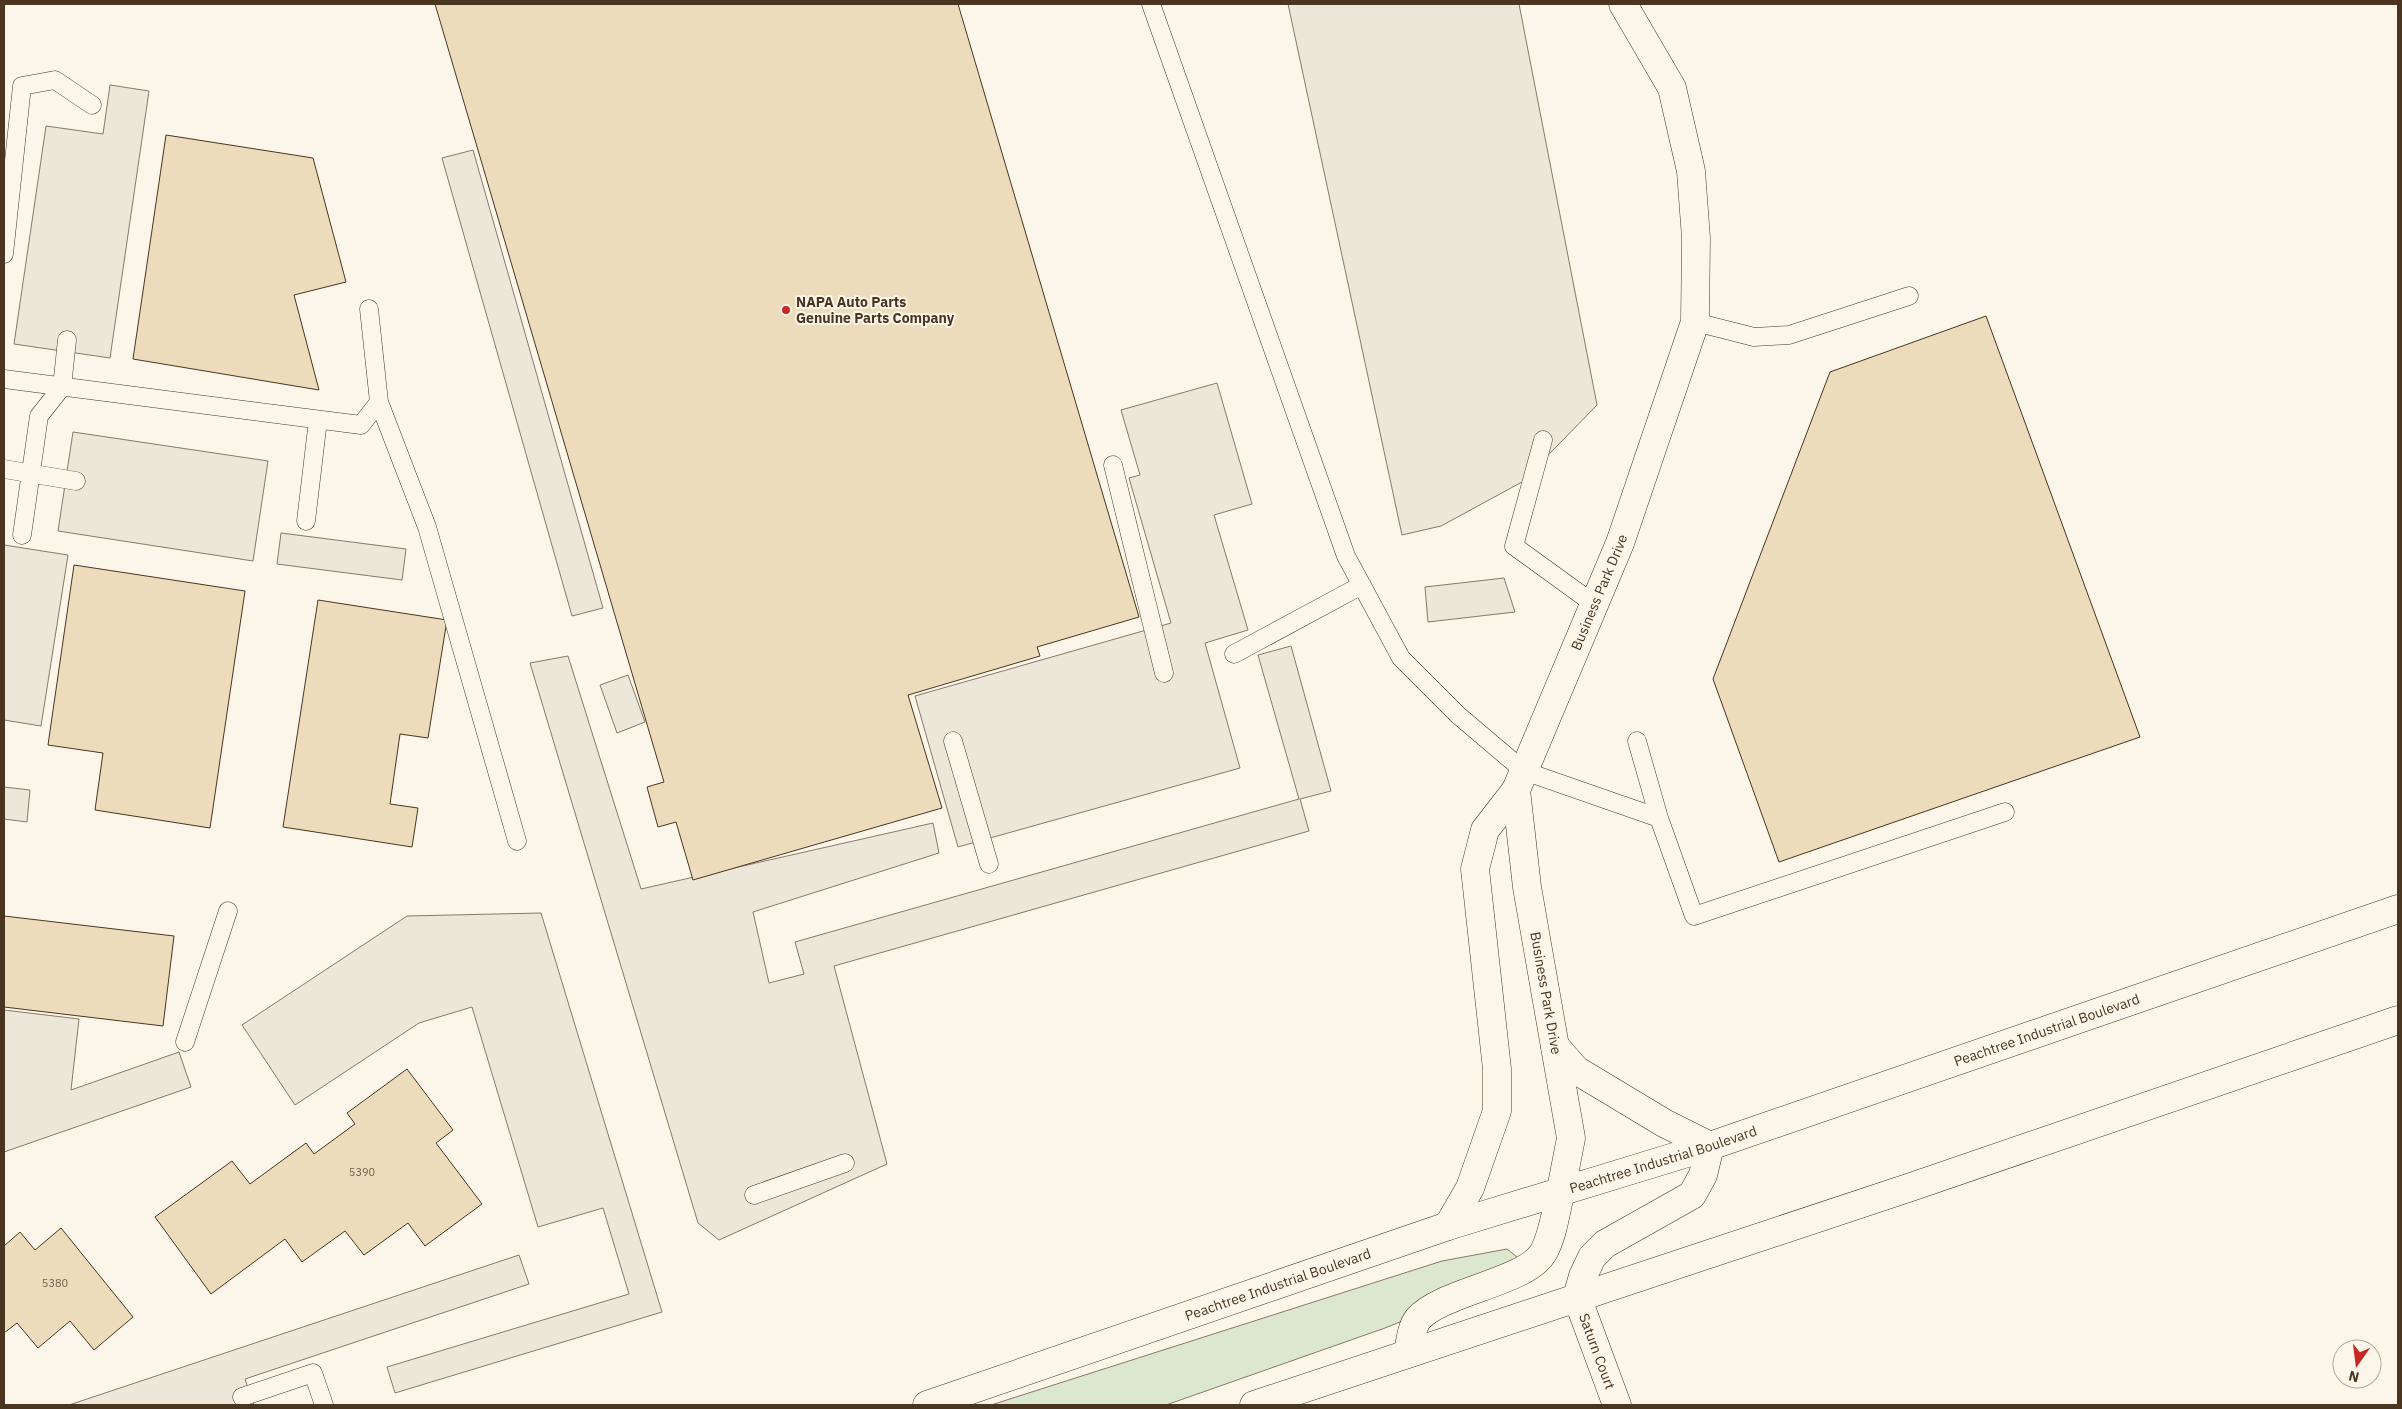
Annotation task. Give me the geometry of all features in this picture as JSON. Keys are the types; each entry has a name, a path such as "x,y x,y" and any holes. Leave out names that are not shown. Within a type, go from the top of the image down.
{"main road":[{"name":"Business Park Drive","path":"1408,1353 1411,1336 1417,1320 1434,1307 1530,1266 1543,1254 1561,1190 1571,1138 1527,887 1520,780 1620,543 1695,322 1696,238 1691,171 1672,88 1623,4"},
{"path":"1448,1226 1470,1188 1497,1111 1497,1069 1482,947 1475,869 1484,830 1520,780"},
{"name":"Peachtree Industrial Boulevard","path":"926,1405 1448,1226 1710,1146 2398,909"},
{"path":"1254,1405 1920,1184 2398,1020"},
{"path":"1555,1046 1576,1070 1664,1123 1710,1146 1703,1175 1692,1195 1605,1244 1592,1258 1576,1297"},
{"name":"Saturn Court","path":"1576,1297 1617,1405"}],"lane":[{"path":"1151,4 1346,556 1401,658 1520,780 1659,818"},
{"path":"4,254 22,86 55,80 92,105"},
{"path":"1695,322 1754,337 1789,335 1909,296"},
{"path":"368,309 380,402 427,527 517,840"},
{"path":"22,535 39,416 62,386 67,340"},
{"path":"4,379 361,425 380,402"},
{"path":"306,521 318,420"},
{"path":"1543,440 1514,546 1594,604"},
{"path":"1113,464 1164,673"},
{"path":"4,469 76,480"},
{"path":"1234,654 1362,586"},
{"path":"953,741 989,864"},
{"path":"1637,741 1659,818 1694,916 2005,812"},
{"path":"185,1042 228,911"},
{"path":"754,1195 845,1163"},
{"path":"242,1397 313,1373 324,1405"}],"green space":[{"path":"1507,1249 1517,1257 1515,1270 1501,1281 1385,1328 1166,1405 991,1405 1442,1261"}],"shaded area":[{"path":"1288,4 1519,4 1597,405 1522,482 1441,526 1402,535"},
{"path":"110,85 149,91 110,358 14,344 46,126 103,134"},
{"path":"473,150 603,608 572,616 442,158"},
{"path":"1217,383 1252,504 1214,515 1248,630 1205,643 1240,768 958,847 915,696 1171,623 1129,478 1140,475 1121,410"},
{"path":"73,432 268,461 253,561 58,531"},
{"path":"281,533 406,549 402,580 277,564"},
{"path":"4,545 68,555 41,726 4,720"},
{"path":"1504,578 1515,612 1428,622 1425,587"},
{"path":"1291,646 1331,791 1300,799 1309,831 834,966 887,1164 719,1240 698,1223 530,663 568,656 641,889 933,823 939,853 753,912 769,983 804,974 795,942 1299,799 1258,655"},
{"path":"628,675 645,722 617,733 600,685"},
{"path":"4,787 30,790 27,822 4,819"},
{"path":"541,913 662,1312 395,1393 387,1367 629,1294 603,1208 538,1227 472,1007 419,1023 295,1105 242,1025 407,916"},
{"path":"4,1010 79,1019 71,1090 179,1052 191,1087 4,1152"},
{"path":"519,1255 529,1284 245,1379 254,1405 69,1405"}],"building":[{"name":"NAPA Auto Parts Genuine Parts Company","path":"435,4 958,4 1139,617 1037,647 1040,656 908,695 942,808 693,880 676,822 658,827 647,787 664,782"},
{"path":"166,135 313,158 346,282 294,295 319,390 133,359"},
{"path":"1986,316 2140,737 1779,862 1713,679 1830,372"},
{"path":"74,565 245,591 210,828 95,810 103,753 48,745"},
{"path":"318,600 447,620 428,738 400,734 390,804 418,808 412,847 283,827"},
{"path":"4,916 174,936 163,1026 4,1007"},
{"path":"407,1069 453,1130 436,1143 482,1204 425,1246 408,1223 364,1255 345,1231 302,1262 285,1239 211,1294 155,1217 232,1161 250,1184 306,1143 314,1154 355,1124 347,1113"},
{"path":"61,1228 133,1317 94,1350 70,1321 38,1348 17,1323 4,1333 4,1246 20,1232 35,1250"}],"place":[{"name":"NAPA Auto Parts Genuine Parts Company","path":"786,310"}]}
